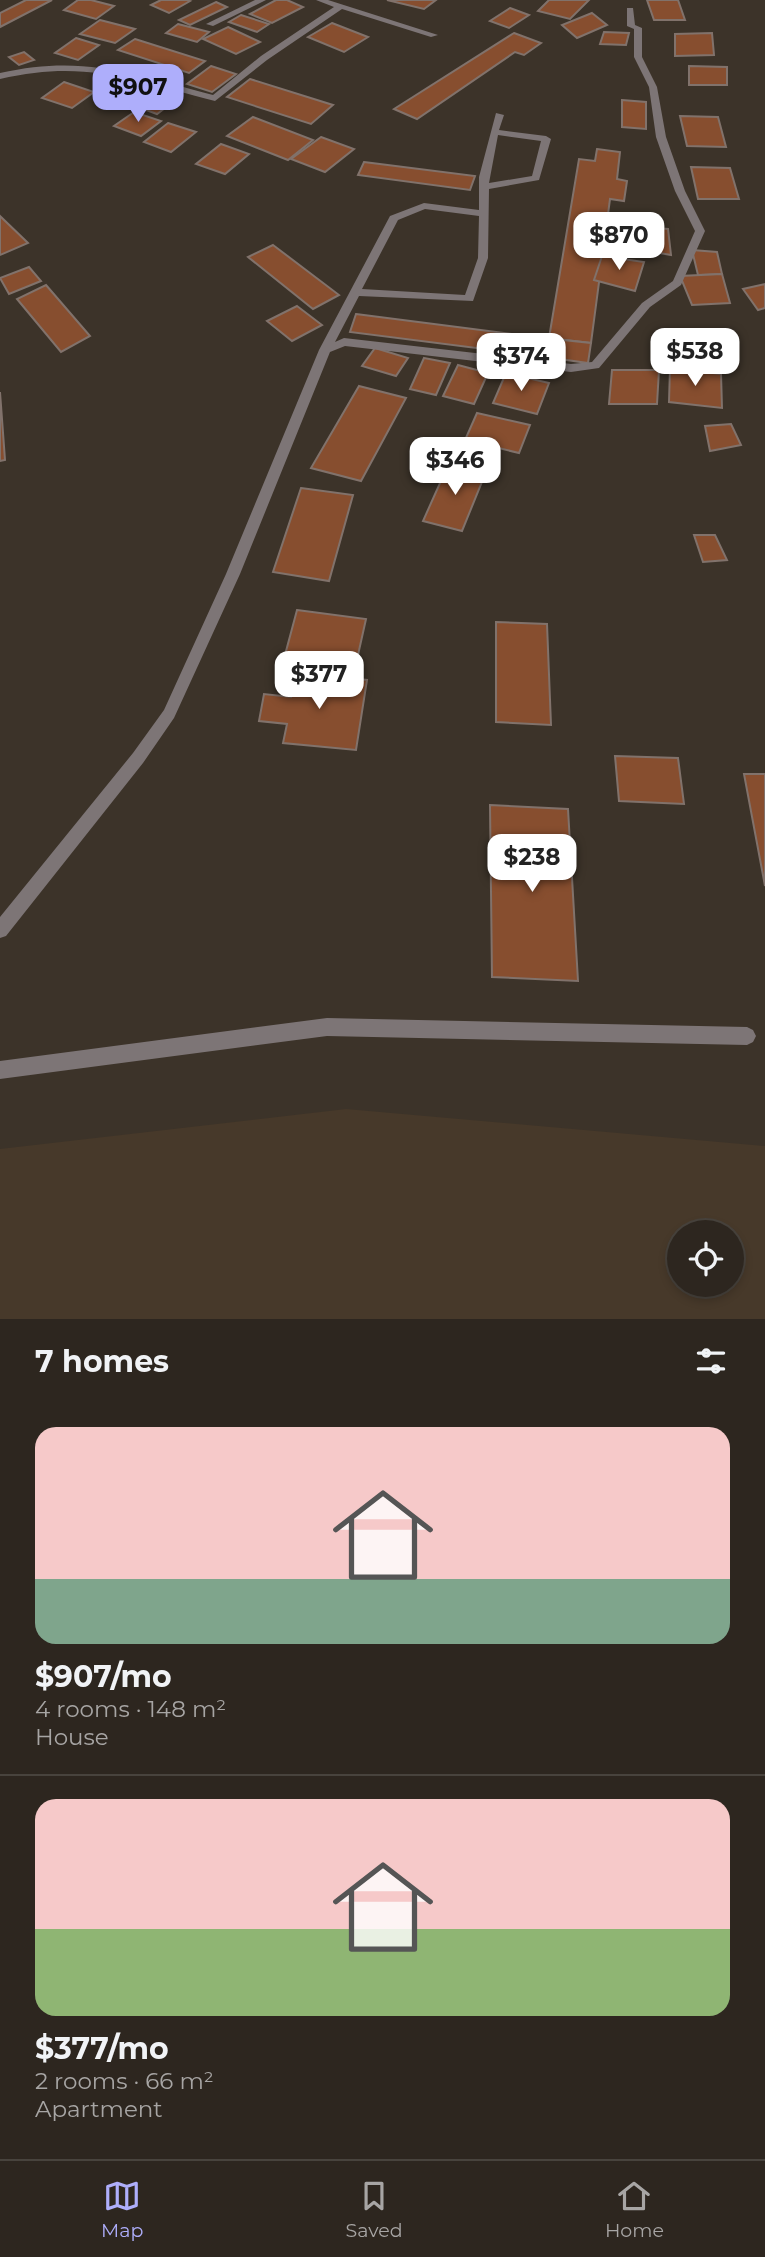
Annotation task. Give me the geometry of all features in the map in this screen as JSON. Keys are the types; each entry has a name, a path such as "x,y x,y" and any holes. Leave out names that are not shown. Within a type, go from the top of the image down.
{"street":[{"path":"210,24 262,0"},
{"path":"320,0 434,35"},
{"path":"0,76 71,64 97,67 215,98 264,58 340,7"},
{"path":"325,350 344,342 571,368 595,365 646,305 677,284 700,231 680,191 661,138 653,87 638,57 638,28 631,26 630,10"},
{"path":"355,292 469,299 483,258 484,187 488,149 499,115"},
{"path":"484,187 536,178 546,139 494,132"},
{"path":"0,930 138,758 169,714 233,574 325,350 394,218 424,206 484,214"},
{"path":"0,1070 327,1027 747,1036"}],"shaded area":[{"path":"346,1109 765,1146 765,1319 0,1319 0,1149"}],"building":[{"path":"26,0 52,0 0,27 0,13"},
{"path":"78,0 91,0 114,6 96,19 64,10"},
{"path":"161,0 190,1 169,13 151,5"},
{"path":"276,0 287,0 303,7 272,23 250,14"},
{"path":"387,0 436,0 424,9"},
{"path":"549,0 589,0 570,19 538,11"},
{"path":"647,0 678,0 685,20 654,20"},
{"path":"216,2 227,7 190,25 179,20"},
{"path":"510,8 529,15 509,28 490,21"},
{"path":"592,13 607,25 577,38 562,25"},
{"path":"241,15 269,24 257,32 229,22"},
{"path":"100,20 135,29 115,43 80,34"},
{"path":"332,23 368,37 344,52 308,37"},
{"path":"178,24 209,32 197,42 166,33"},
{"path":"228,27 260,42 236,54 203,39"},
{"path":"604,32 629,33 626,45 600,44"},
{"path":"514,33 541,43 524,55 515,52 417,119 394,109"},
{"path":"712,33 714,55 675,56 675,34"},
{"path":"76,38 99,45 78,60 55,53"},
{"path":"135,39 205,61 189,73 118,50"},
{"path":"24,52 34,60 19,65 9,57"},
{"path":"211,66 236,74 212,92 187,84"},
{"path":"689,66 727,67 727,85 689,85"},
{"path":"250,79 333,105 311,124 227,97"},
{"path":"64,82 94,92 72,108 42,98"},
{"path":"159,91 178,98 157,114 138,107"},
{"path":"622,100 646,102 646,129 622,127"},
{"path":"134,112 161,121 141,136 114,126"},
{"path":"680,116 718,117 726,147 687,146"},
{"path":"253,117 313,140 288,160 227,136"},
{"path":"168,123 196,132 171,152 144,142"},
{"path":"321,137 354,149 325,172 291,159"},
{"path":"221,144 249,154 225,174 196,164"},
{"path":"597,149 620,152 617,179 627,181 624,201 610,199 591,343 549,338 579,159 595,161"},
{"path":"364,162 475,176 470,190 358,175"},
{"path":"691,167 730,168 739,199 698,199"},
{"path":"0,216 28,243 0,255"},
{"path":"633,226 668,229 671,255 636,249"},
{"path":"273,245 339,295 313,309 248,257"},
{"path":"692,250 717,252 722,274 698,275"},
{"path":"602,256 644,262 635,291 594,280"},
{"path":"29,267 41,281 9,294 0,278"},
{"path":"722,274 730,303 692,305 680,276"},
{"path":"765,284 765,308 758,310 743,289"},
{"path":"46,285 90,336 61,352 17,299"},
{"path":"297,306 322,325 292,341 267,321"},
{"path":"356,314 535,337 531,355 350,332"},
{"path":"535,337 591,343 588,363 531,355"},
{"path":"375,348 408,358 396,376 362,366"},
{"path":"424,358 450,363 436,395 410,389"},
{"path":"458,365 488,373 474,404 443,396"},
{"path":"670,368 721,374 722,408 669,402"},
{"path":"612,370 659,370 657,404 609,404"},
{"path":"506,373 549,383 537,414 493,403"},
{"path":"359,386 406,398 361,481 311,468"},
{"path":"0,392 5,460 0,461"},
{"path":"477,413 530,425 519,453 465,440"},
{"path":"731,424 741,445 710,451 705,426"},
{"path":"449,463 486,472 462,531 423,521"},
{"path":"301,488 353,495 329,581 273,572"},
{"path":"694,535 715,535 727,560 703,562"},
{"path":"297,610 366,619 356,664 285,655"},
{"path":"496,622 547,624 551,725 496,722"},
{"path":"297,673 367,680 356,750 283,743 287,724 259,721 264,694 291,697"},
{"path":"615,756 678,758 684,804 619,801"},
{"path":"744,774 765,774 765,886"},
{"path":"490,805 568,809 578,981 492,977"}]}
